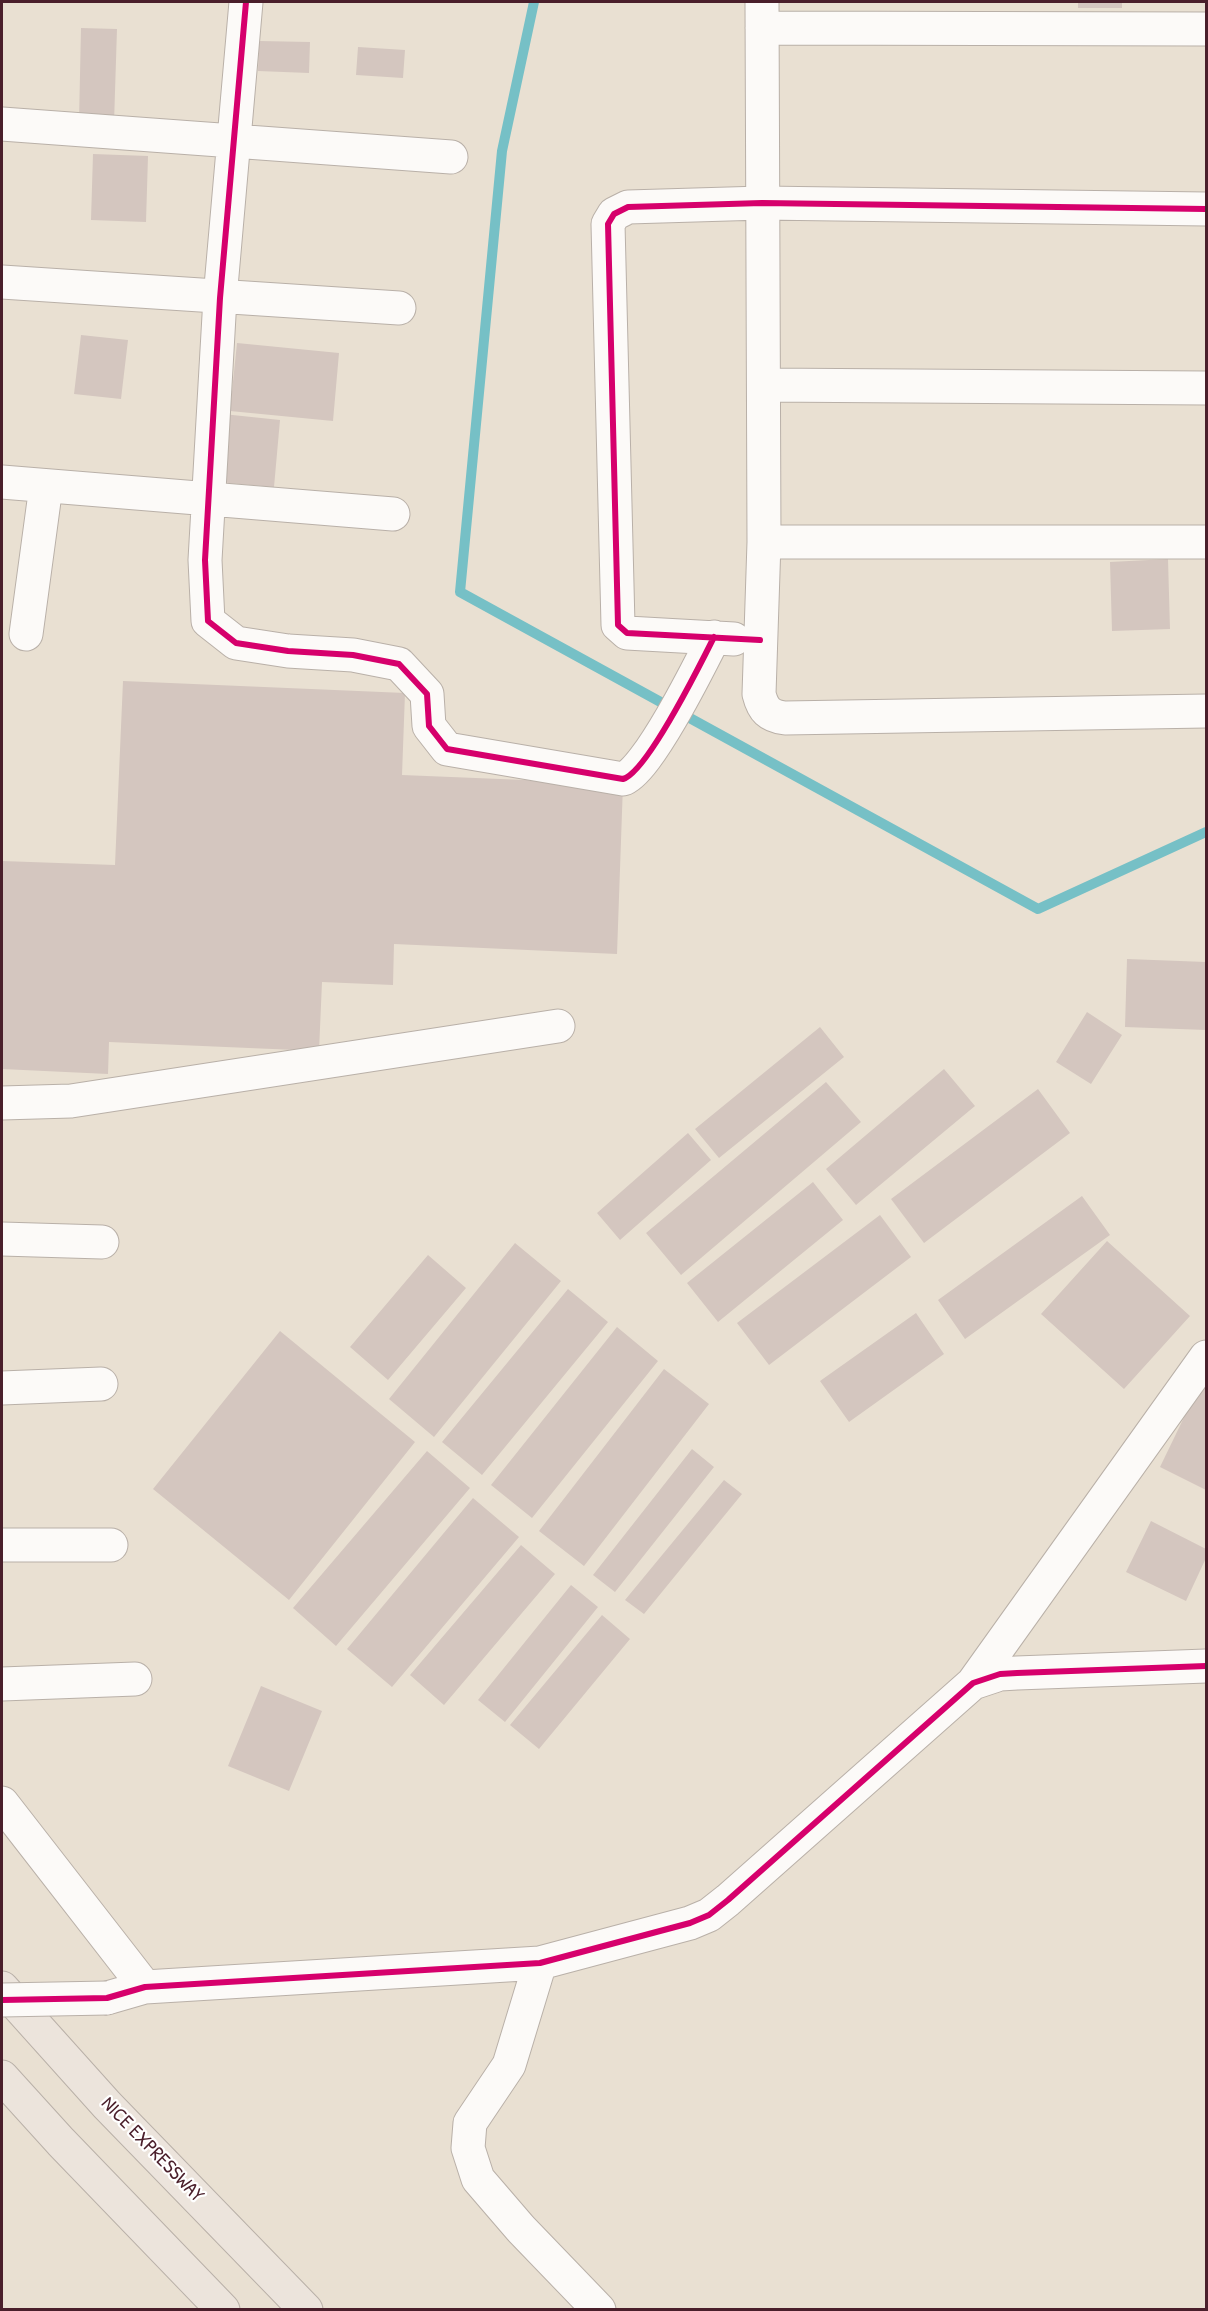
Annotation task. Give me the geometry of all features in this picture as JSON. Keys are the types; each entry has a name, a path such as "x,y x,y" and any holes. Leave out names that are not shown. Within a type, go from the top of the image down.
{"highway":[{"name":"NICE EXPRESSWAY","path":"2,1988 108,2104 306,2310"},
{"path":"2,2077 60,2142 223,2310"}],"street":[{"path":"246,2 220,298 205,560 208,621 236,643 288,651 353,655 399,664 427,694 429,726 447,749 626,779 636,769 663,731 687,691 714,637"},
{"path":"1206,29 762,15 764,542 759,694 762,706 775,717 1206,711"},
{"path":"2,124 451,157"},
{"path":"760,640 627,633 618,625 608,224 614,214 628,207 762,203 1206,209"},
{"path":"2,282 399,308"},
{"path":"764,385 1206,387"},
{"path":"2,482 393,514"},
{"path":"26,634 46,486"},
{"path":"764,542 1206,542"},
{"path":"2,1103 71,1101 558,1026"},
{"path":"2,1239 102,1242"},
{"path":"2,2000 107,1998 145,1987 540,1963 690,1923 708,1915 728,1900 973,1683 1206,1357"},
{"path":"2,1388 101,1384"},
{"path":"2,1545 111,1545"},
{"path":"973,1683 1000,1674 1206,1666"},
{"path":"2,1684 135,1679"},
{"path":"2,1803 145,1987"},
{"path":"540,1963 509,2065 470,2123 468,2148 478,2179 521,2229 599,2310"}],"building":[{"path":"1078,2 1122,2 1122,8 1078,8"},
{"path":"81,28 117,29 114,123 79,122"},
{"path":"259,41 310,42 309,73 258,71"},
{"path":"358,47 405,50 403,78 356,75"},
{"path":"93,154 148,156 146,222 91,220"},
{"path":"81,335 128,340 121,399 74,394"},
{"path":"237,343 339,353 333,421 230,411"},
{"path":"223,414 280,420 274,487 217,482"},
{"path":"1168,559 1170,629 1112,631 1110,562"},
{"path":"123,681 405,693 402,775 623,784 617,954 394,944 393,985 322,982 319,1051 109,1042 108,1074 2,1069 2,861 115,865"},
{"path":"1127,959 1206,962 1206,1030 1125,1027"},
{"path":"1087,1012 1122,1035 1091,1084 1056,1062"},
{"path":"820,1027 844,1057 719,1158 695,1129"},
{"path":"944,1069 975,1106 856,1205 826,1169"},
{"path":"826,1082 861,1122 681,1275 646,1233"},
{"path":"1038,1089 1070,1133 924,1243 891,1199"},
{"path":"688,1133 711,1160 620,1240 597,1213"},
{"path":"813,1182 843,1220 718,1322 687,1283"},
{"path":"1082,1196 1110,1235 965,1339 938,1300"},
{"path":"880,1215 911,1257 769,1365 737,1323"},
{"path":"1107,1241 1190,1316 1124,1389 1041,1314"},
{"path":"515,1243 561,1281 434,1437 389,1399"},
{"path":"428,1255 466,1288 388,1380 350,1347"},
{"path":"568,1289 608,1322 482,1475 442,1442"},
{"path":"916,1313 944,1354 849,1422 820,1381"},
{"path":"617,1327 658,1361 532,1518 491,1485"},
{"path":"280,1331 415,1442 289,1600 153,1489"},
{"path":"664,1369 709,1404 584,1566 539,1531"},
{"path":"1206,1372 1206,1490 1160,1467"},
{"path":"692,1449 714,1467 615,1592 593,1575"},
{"path":"427,1451 470,1488 336,1646 293,1608"},
{"path":"724,1480 742,1494 644,1614 625,1600"},
{"path":"473,1498 519,1537 392,1687 347,1649"},
{"path":"1151,1521 1206,1549 1206,1558 1186,1601 1126,1572"},
{"path":"521,1545 555,1574 444,1705 410,1675"},
{"path":"571,1585 598,1607 505,1722 478,1700"},
{"path":"602,1615 630,1639 539,1749 510,1725"},
{"path":"261,1686 322,1711 289,1791 228,1766"}],"waterway":[{"path":"534,2 502,151 460,592 1038,909 1206,832"}],"cycle path":[{"path":"246,2 220,298 205,560 208,621 236,643 288,651 353,655 399,664 427,694 429,726 447,749 623,779 646,758 659,738 714,637"},
{"path":"760,640 627,633 618,625 608,224 614,214 628,207 762,203 1206,209"},
{"path":"2,2000 107,1998 145,1987 540,1963 690,1923 709,1915 728,1900 973,1683 1000,1674 1206,1666"}]}
